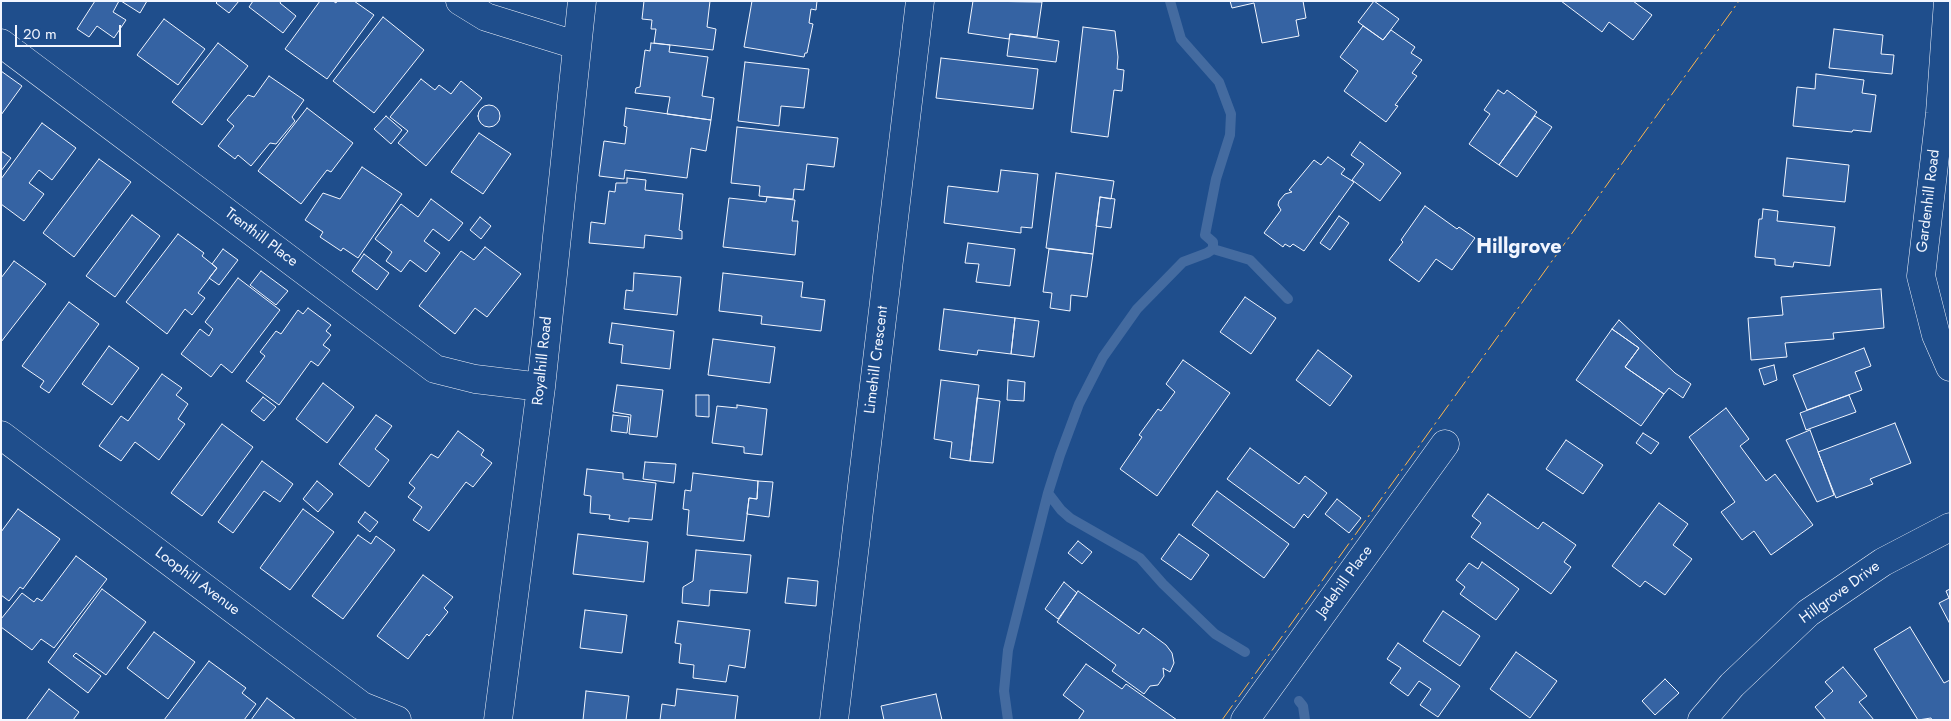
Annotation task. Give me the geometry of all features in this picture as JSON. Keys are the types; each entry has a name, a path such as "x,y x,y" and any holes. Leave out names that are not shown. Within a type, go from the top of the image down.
{"street":[{"path":"460,1 486,17 576,45"},
{"name":"Royalhill Road","path":"498,720 541,387 582,1"},
{"name":"Limehill Crescent","path":"834,720 920,1"},
{"name":"Gardenhill Road","path":"1948,1 1945,113 1921,276 1936,335 1950,367"},
{"name":"Trenthill Place","path":"1,43 435,369 475,379 541,387"},
{"name":"Loophill Avenue","path":"1,435 362,706 397,720"},
{"name":"Jadehill Place","path":"1245,720 1445,444"},
{"name":"Hillgrove Drive","path":"1702,720 1732,685 1808,613 1883,562 1950,528"}],"building":[{"path":"95,1 119,1 113,12 126,20 114,38 97,26 89,37 77,29"},
{"path":"121,1 147,1 140,13"},
{"path":"218,1 239,1 229,13 216,3"},
{"path":"253,1 281,1 280,3 296,16 283,33 249,7"},
{"path":"320,1 333,1 336,3 337,1 354,1 374,15 327,79 285,49"},
{"path":"644,1 710,1 707,27 716,29 713,50 654,43 656,29 651,29 652,20 642,19"},
{"path":"752,1 817,1 816,10 811,9 809,23 813,24 807,53 805,53 804,57 744,47"},
{"path":"973,1 1042,2 1037,37 1010,34 1009,39 968,33"},
{"path":"1230,1 1303,1 1306,18 1296,20 1299,36 1262,43 1254,3 1232,8"},
{"path":"1374,1 1399,19 1383,40 1358,22"},
{"path":"1561,1 1633,1 1652,15 1633,40 1609,22 1602,32"},
{"path":"383,17 424,50 374,113 333,81"},
{"path":"164,19 205,49 178,85 137,55"},
{"path":"1363,26 1383,40 1391,30 1415,47 1411,53 1422,60 1412,73 1417,76 1395,105 1398,106 1386,122 1344,91 1358,71 1340,57"},
{"path":"1083,27 1115,31 1118,57 1117,69 1124,70 1122,91 1114,90 1108,137 1071,132"},
{"path":"1834,29 1883,35 1881,54 1894,55 1892,74 1829,68"},
{"path":"1010,34 1059,41 1056,62 1007,56"},
{"path":"218,43 248,66 202,125 172,102"},
{"path":"651,43 670,45 669,52 708,57 702,96 714,98 711,120 667,114 670,97 635,93 636,88 640,87 645,50 650,51"},
{"path":"941,58 1038,69 1033,109 936,98"},
{"path":"745,62 809,69 804,108 781,106 779,126 738,121"},
{"path":"1,71 22,86 1,115"},
{"path":"1816,74 1864,80 1862,93 1876,95 1871,132 1793,126 1797,87 1815,89"},
{"path":"269,76 304,100 292,117 295,121 276,144 270,143 251,166 238,155 235,159 218,146 234,126 227,120 248,95 254,97"},
{"path":"421,79 435,90 439,85 451,94 461,81 482,98 426,166 398,143 408,131 390,117"},
{"path":"1498,90 1504,94 1507,90 1537,112 1499,165 1469,144 1490,114 1484,110"},
{"path":"489,105 497,108 500,116 497,124 489,127 481,124 478,116 481,108"},
{"path":"307,108 353,143 331,172 327,170 301,204 258,171"},
{"path":"626,108 711,120 706,151 691,148 687,178 625,170 624,179 599,176 604,141 625,144 627,127 624,126"},
{"path":"386,116 402,130 391,144 374,129"},
{"path":"1535,116 1552,127 1517,177 1499,165"},
{"path":"42,123 76,148 52,180 39,170 29,183 44,194 24,221 1,204 1,179"},
{"path":"737,127 838,138 834,167 807,164 804,190 794,189 793,199 759,196 760,186 731,183"},
{"path":"479,133 511,154 483,194 451,172"},
{"path":"1360,142 1401,173 1380,201 1352,180 1364,164 1351,155"},
{"path":"1,151 11,158 1,171"},
{"path":"1328,157 1345,169 1341,174 1354,182 1304,251 1293,244 1290,247 1285,244 1283,247 1264,233 1281,210 1278,205 1279,201 1285,194 1292,192 1289,190 1314,160 1321,165"},
{"path":"1787,158 1849,165 1845,202 1783,196"},
{"path":"99,159 131,182 74,257 43,233"},
{"path":"362,167 402,194 358,258 343,248 341,251 320,237 323,232 305,220 323,193 340,199"},
{"path":"1001,170 1038,174 1032,228 1021,227 1021,233 944,223 948,186 998,192"},
{"path":"1056,173 1114,181 1111,199 1100,197 1093,254 1046,248"},
{"path":"627,178 646,180 645,190 683,194 679,230 682,231 682,239 645,235 644,248 589,243 591,222 605,224 609,191 615,192 616,183 627,183"},
{"path":"767,197 795,200 792,221 798,221 795,255 723,247 729,198 766,202"},
{"path":"1100,197 1115,199 1111,228 1096,226"},
{"path":"431,199 463,223 449,241 433,229 424,241 440,253 426,272 410,260 401,272 386,261 392,252 375,239 401,204 418,217"},
{"path":"1425,206 1457,229 1459,227 1475,238 1452,270 1436,259 1419,282 1389,260 1403,242 1401,240"},
{"path":"1763,209 1778,211 1777,221 1835,227 1830,266 1794,262 1793,267 1775,265 1775,259 1755,257 1759,219 1762,219"},
{"path":"132,215 160,236 115,297 86,276"},
{"path":"1339,216 1349,223 1330,250 1320,243"},
{"path":"480,217 491,226 481,239 470,230"},
{"path":"178,234 204,253 202,256 217,268 198,293 205,298 192,315 185,309 167,334 126,302"},
{"path":"968,243 1015,249 1010,286 976,282 979,264 965,263"},
{"path":"485,247 521,274 487,317 475,308 455,334 419,306 461,251 474,260"},
{"path":"223,249 238,260 219,285 209,278 217,268 212,264"},
{"path":"1049,249 1093,254 1087,297 1071,295 1070,311 1050,308 1052,293 1043,292"},
{"path":"364,254 389,273 377,290 352,271"},
{"path":"14,261 46,284 1,342 1,278"},
{"path":"261,271 288,291 276,305 250,285"},
{"path":"634,273 681,277 677,315 624,309 626,290 633,291"},
{"path":"723,273 803,282 801,297 825,300 821,331 761,324 762,316 719,311"},
{"path":"238,278 280,310 232,373 221,364 211,377 181,354 200,329 209,336 213,329 205,322"},
{"path":"1881,289 1884,328 1833,333 1834,339 1785,343 1787,357 1751,360 1748,318 1783,315 1781,297"},
{"path":"1245,297 1276,318 1251,354 1220,332"},
{"path":"69,302 99,324 49,393 40,387 44,381 22,366"},
{"path":"308,308 331,325 326,331 331,335 323,345 330,350 318,366 311,361 279,405 246,381 265,356 260,352 276,331 281,334 298,310 303,314"},
{"path":"944,309 1015,318 1011,354 978,350 977,355 939,350"},
{"path":"1015,318 1039,321 1034,357 1011,354"},
{"path":"1619,320 1675,373 1691,384 1683,398 1669,388 1664,394 1625,367 1639,348 1612,329"},
{"path":"612,323 674,331 670,369 621,363 623,345 609,343"},
{"path":"1612,329 1639,348 1625,367 1664,394 1641,426 1576,380"},
{"path":"713,339 775,347 770,383 708,375"},
{"path":"109,346 139,368 112,405 82,384"},
{"path":"1864,348 1871,366 1855,372 1862,390 1807,410 1793,375"},
{"path":"1318,350 1352,376 1330,406 1296,380"},
{"path":"1183,360 1230,393 1157,496 1120,469 1142,437 1139,435 1158,409 1161,411 1175,392 1166,384"},
{"path":"1774,365 1777,380 1764,385 1759,369"},
{"path":"162,374 182,388 176,395 188,404 178,419 185,424 159,460 135,442 121,461 99,446 121,416 128,421"},
{"path":"941,380 979,385 970,461 950,458 952,442 934,439"},
{"path":"1008,380 1025,382 1024,401 1007,400"},
{"path":"323,383 354,407 327,443 296,419"},
{"path":"617,385 663,390 657,437 629,434 631,415 613,412"},
{"path":"696,395 709,395 709,417 696,416"},
{"path":"1849,395 1856,412 1806,430 1800,413"},
{"path":"263,397 276,407 264,421 251,411"},
{"path":"977,398 1000,401 993,463 970,461"},
{"path":"737,405 767,409 762,455 744,453 744,447 712,443 717,406 737,408"},
{"path":"1726,408 1749,439 1740,446 1766,481 1775,474 1813,525 1771,555 1754,531 1742,540 1721,512 1735,502 1689,437"},
{"path":"376,415 392,426 375,449 389,460 369,487 339,464"},
{"path":"613,415 629,417 627,433 611,431"},
{"path":"1895,423 1911,463 1870,479 1873,484 1836,498 1818,452"},
{"path":"222,424 253,447 202,516 171,493"},
{"path":"1810,430 1834,495 1817,502 1786,440"},
{"path":"458,431 484,450 481,455 492,463 473,487 466,482 429,531 413,520 422,507 408,497 415,488 409,483 431,454 438,458"},
{"path":"1643,433 1659,443 1651,454 1636,443"},
{"path":"1566,440 1603,465 1583,494 1546,469"},
{"path":"1250,448 1299,484 1305,476 1327,493 1308,518 1304,514 1294,528 1227,479"},
{"path":"262,461 293,484 280,502 264,491 233,533 218,522"},
{"path":"645,462 676,464 674,483 643,479"},
{"path":"587,469 623,473 623,479 656,483 652,520 629,518 629,522 609,519 610,515 590,513 591,496 584,495"},
{"path":"693,473 758,481 757,499 749,498 744,541 687,535 689,510 683,509 685,490 691,491"},
{"path":"317,481 333,494 318,512 303,499"},
{"path":"758,481 773,482 769,517 747,514 749,498 757,499"},
{"path":"1217,491 1289,544 1264,578 1192,525"},
{"path":"1488,494 1538,529 1543,522 1576,545 1564,562 1571,567 1551,594 1471,537 1481,523 1472,516"},
{"path":"1337,499 1361,518 1349,533 1325,514"},
{"path":"1659,503 1688,524 1673,545 1692,559 1665,595 1645,581 1640,587 1612,566"},
{"path":"18,509 60,539 23,589 20,587 9,601 1,595 1,532"},
{"path":"303,509 334,532 290,590 260,568"},
{"path":"365,512 378,522 370,532 358,522"},
{"path":"578,534 648,542 644,582 573,574"},
{"path":"1179,534 1209,555 1191,580 1161,559"},
{"path":"358,535 371,544 376,536 395,550 343,619 312,596"},
{"path":"1078,541 1092,552 1082,564 1068,553"},
{"path":"696,550 751,555 747,593 710,590 709,606 682,603 683,587 693,581"},
{"path":"76,556 107,579 54,648 41,639 32,650 1,627 1,619 22,593 34,602 37,598 42,601"},
{"path":"1482,562 1519,589 1496,620 1460,594 1465,587 1456,580 1469,563 1478,569"},
{"path":"423,575 453,597 444,608 448,612 429,636 427,634 408,659 377,636"},
{"path":"788,578 818,581 816,606 785,603"},
{"path":"1064,582 1077,593 1058,619 1045,609"},
{"path":"102,589 146,622 106,675 76,653 73,656 101,676 88,693 48,662"},
{"path":"1950,589 1950,624 1939,603 1949,598 1946,591"},
{"path":"1078,591 1139,634 1143,628 1166,645 1172,653 1174,663 1170,672 1163,668 1164,676 1158,685 1150,686 1144,694 1112,671 1116,665 1057,622"},
{"path":"585,610 627,615 622,653 580,648"},
{"path":"1443,611 1480,636 1460,666 1423,641"},
{"path":"678,621 750,630 745,668 729,665 726,682 693,678 694,665 679,663 681,644 675,643"},
{"path":"1910,627 1944,683 1950,680 1950,720 1932,720 1931,718 1918,720 1874,649"},
{"path":"154,632 195,662 168,699 127,668"},
{"path":"1398,643 1460,686 1438,717 1420,705 1431,689 1419,681 1408,696 1390,683 1401,668 1387,659"},
{"path":"1516,652 1557,681 1530,718 1490,689"},
{"path":"209,661 246,688 242,693 256,704 244,720 164,720"},
{"path":"1086,664 1122,689 1126,684 1177,720 1078,720 1084,711 1063,695"},
{"path":"1843,667 1867,696 1859,702 1874,720 1826,720 1815,707 1833,691 1825,682"},
{"path":"1665,679 1679,693 1655,715 1642,701"},
{"path":"49,689 79,712 73,720 26,720"},
{"path":"677,689 738,696 735,720 660,720 662,704 675,706"},
{"path":"586,691 629,696 626,720 583,720"},
{"path":"936,694 942,720 884,720 881,706"},
{"path":"267,698 296,720 251,720"}],"waterway":[{"path":"1008,720 1004,691 1008,650 1048,493 1079,404 1103,357 1137,309 1183,262 1213,249 1213,242 1205,235 1216,179 1230,135 1231,114 1219,82 1181,39 1170,1"},
{"path":"1213,249 1250,260 1288,299"},
{"path":"1048,493 1070,518 1140,558 1163,584 1215,634 1245,652"},
{"path":"1299,701 1303,706 1305,720"}],"power":[{"path":"1222,720 1739,1"}],"district":[{"name":"Hillgrove","path":"1519,248"}]}
